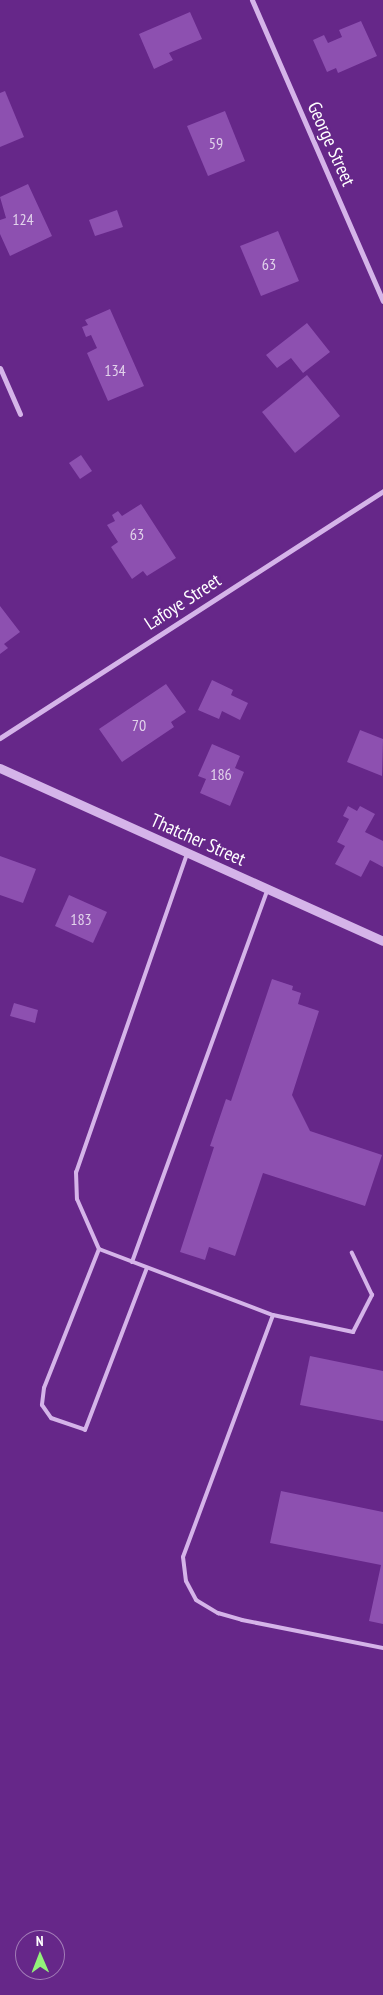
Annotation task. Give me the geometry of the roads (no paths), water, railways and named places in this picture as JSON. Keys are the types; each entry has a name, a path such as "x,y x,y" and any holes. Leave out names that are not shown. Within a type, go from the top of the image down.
{"street":[{"name":"George Street","path":"252,0 383,301"},
{"path":"0,368 20,414"},
{"name":"Lafoye Street","path":"0,738 383,491"},
{"name":"Thatcher Street","path":"0,768 383,941"}],"lane":[{"path":"147,1268 85,1430 51,1418 42,1405 44,1388 98,1249 77,1199 76,1172 187,854"},
{"path":"132,1262 268,889"},
{"path":"98,1249 273,1315 353,1332 372,1295 352,1253"},
{"path":"273,1315 191,1528 183,1557 186,1581 196,1600 218,1613 383,1648"}]}
